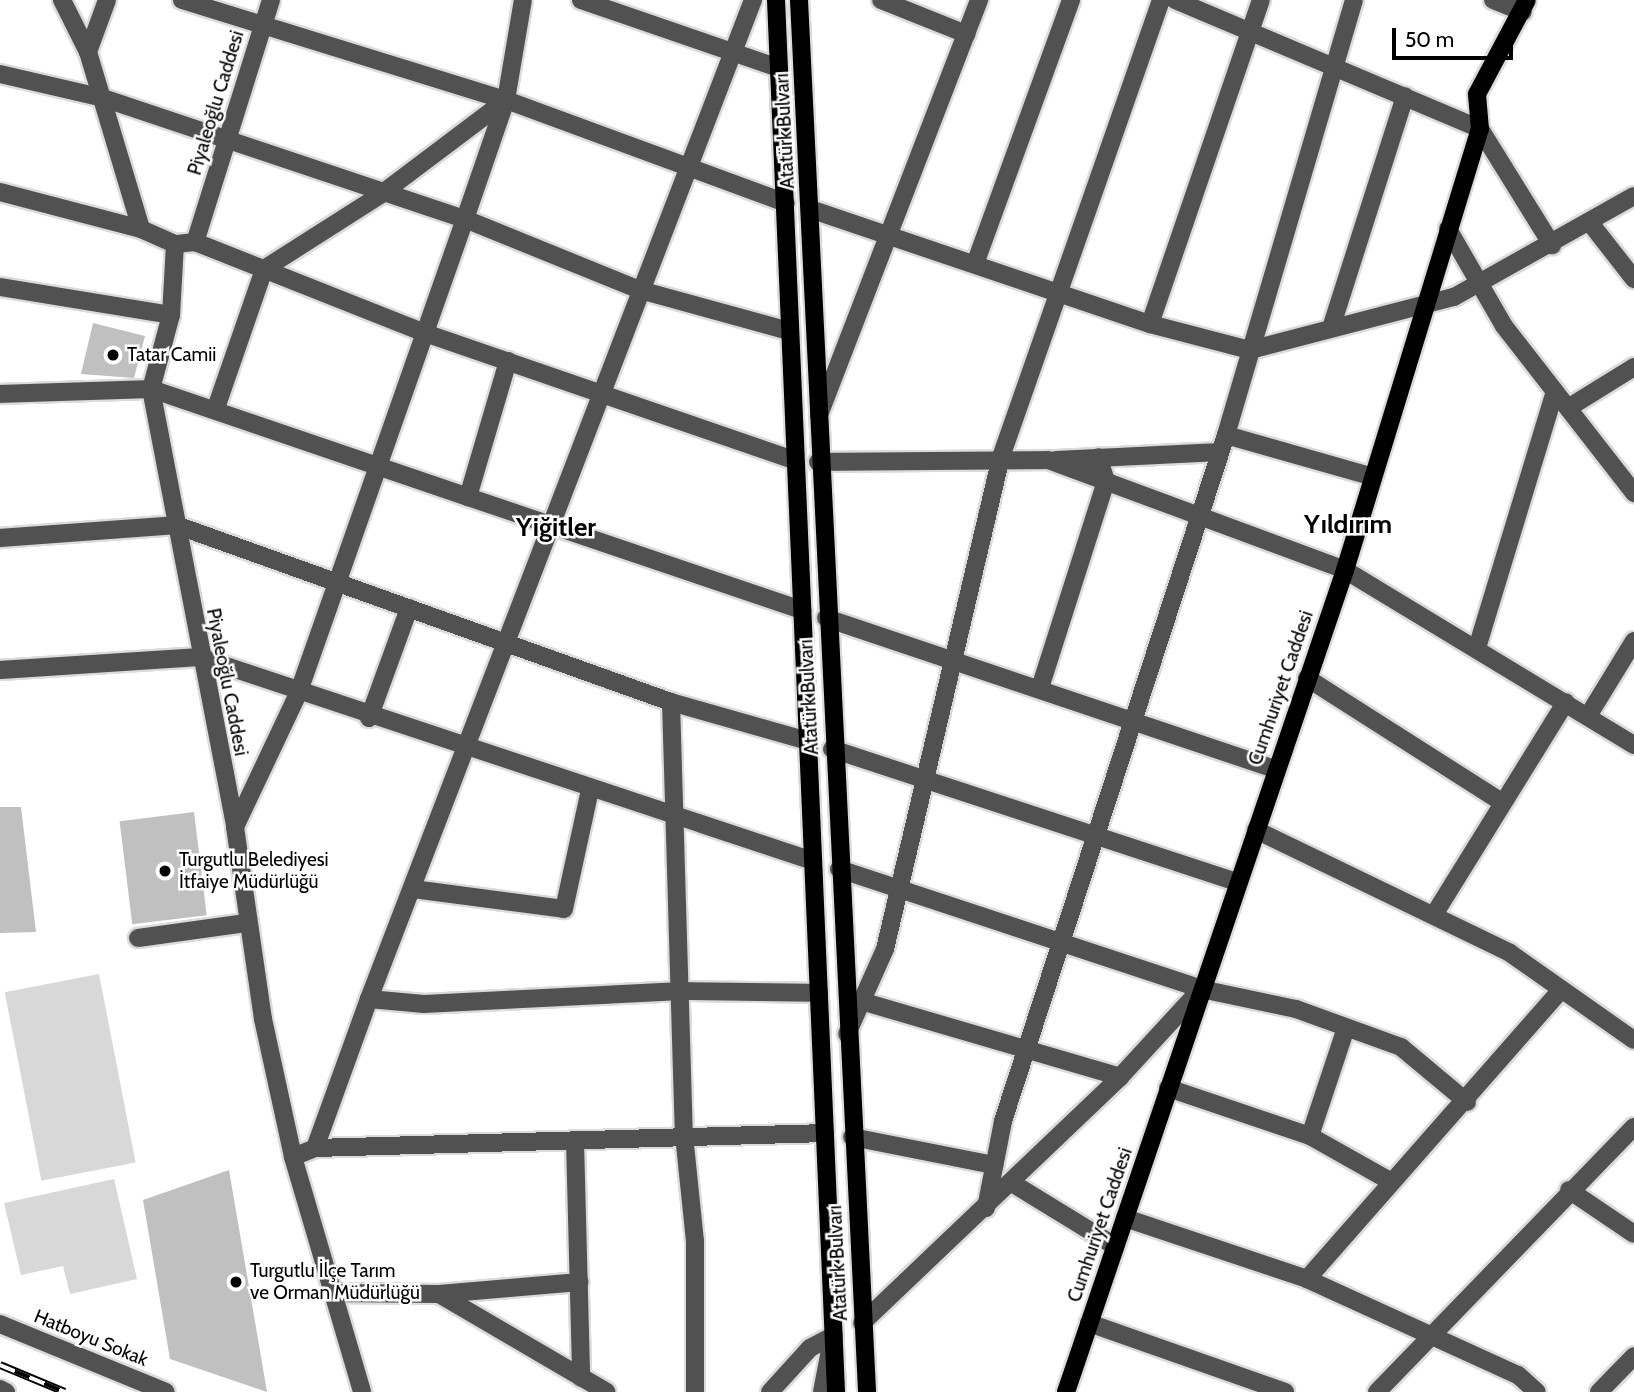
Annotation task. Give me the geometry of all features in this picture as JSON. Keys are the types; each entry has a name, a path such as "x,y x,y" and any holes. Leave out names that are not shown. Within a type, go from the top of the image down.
{"main road":[{"name":"Atatürk Bulvarı","path":"776,0 836,1392"},
{"name":"Atatürk Bulvarı","path":"799,0 810,209 811,335 867,1392"},
{"name":"Cumhuriyet Caddesi","path":"1066,1392 1256,830 1274,769 1345,570 1480,129 1477,94 1525,6"},
{"path":"779,68 803,67"},
{"path":"786,203 810,209"},
{"path":"789,331 811,335"},
{"path":"794,460 818,462"},
{"path":"802,610 826,618"},
{"path":"808,741 832,749"},
{"path":"813,861 839,869"},
{"path":"819,993 845,1000"},
{"path":"825,1133 852,1137"}],"street":[{"path":"62,0 88,52 141,229"},
{"path":"88,52 107,0"},
{"path":"182,0 506,100 685,171 786,203"},
{"name":"Piyaleoğlu Caddesi","path":"195,242 271,0"},
{"path":"235,827 298,694 422,332 465,219 506,100 523,0"},
{"path":"581,0 623,8 728,54 779,68"},
{"path":"315,1148 369,999 507,642 599,390 640,290 728,54 752,0"},
{"path":"881,0 966,34"},
{"path":"816,422 892,234 979,0"},
{"path":"975,264 1070,0"},
{"path":"847,1034 864,1002 900,891 924,781 958,661 1002,457 1161,0"},
{"path":"1175,0 1332,63 1480,129 1552,245"},
{"path":"1150,324 1261,0"},
{"path":"986,1208 994,1166 1028,1048 1094,835 1223,443 1332,63 1354,0"},
{"path":"1493,0 1525,6"},
{"path":"0,74 100,97 226,138 380,195 465,219 640,290 789,331"},
{"path":"1332,326 1405,96"},
{"path":"216,408 264,268 380,195 506,100"},
{"path":"0,192 141,229 175,244 195,242 422,332 599,390 794,460"},
{"path":"810,209 892,234 1150,324 1250,349 1478,287 1634,196"},
{"path":"1591,223 1634,279"},
{"path":"1448,229 1478,287 1634,493"},
{"name":"Piyaleoğlu Caddesi","path":"175,244 171,315 151,389 199,657 235,827 246,923 293,1157 362,1392"},
{"path":"0,287 171,315"},
{"path":"468,498 508,361"},
{"path":"1568,408 1634,367"},
{"path":"0,394 151,389 216,408 377,467 802,610"},
{"path":"1477,648 1555,392"},
{"path":"818,462 1002,457 1048,460 1223,443 1373,477"},
{"path":"1040,688 1106,481 1098,457"},
{"path":"1048,460 1200,514 1345,570 1634,745"},
{"path":"0,538 176,525 671,702 808,741"},
{"path":"369,718 408,608"},
{"path":"826,618 1274,769"},
{"path":"1588,716 1634,641"},
{"path":"0,670 199,657 369,718 590,790 673,813 813,861"},
{"path":"1307,678 1502,802"},
{"path":"671,702 673,813 682,991 684,1135 695,1241 695,1392"},
{"path":"1435,913 1566,702"},
{"path":"832,749 1237,882"},
{"path":"413,889 564,909 590,790"},
{"path":"1256,830 1435,913 1510,953 1634,1040"},
{"path":"839,869 1202,989 1346,1027 1401,1047 1467,1102"},
{"path":"138,938 246,923"},
{"path":"862,1323 986,1208 1120,1077 1202,989"},
{"path":"1307,1279 1388,1180 1467,1102 1561,990"},
{"path":"369,999 424,1004 682,991 819,993"},
{"path":"864,1002 1120,1077"},
{"path":"1310,1136 1346,1027"},
{"path":"1168,1088 1310,1136 1388,1180"},
{"path":"1377,1392 1569,1190 1634,1127"},
{"path":"293,1157 315,1148 575,1141 684,1135 825,1133"},
{"path":"852,1137 994,1166"},
{"path":"575,1141 581,1378"},
{"path":"1012,1182 1115,1246"},
{"path":"1569,1190 1634,1234"},
{"path":"1125,1219 1307,1279 1518,1375 1536,1392"},
{"path":"333,1293 439,1294 579,1282"},
{"path":"439,1294 607,1392"},
{"path":"1088,1323 1285,1392"},
{"name":"Hatboyu Sokak","path":"0,1324 166,1392"},
{"path":"770,1392 810,1348 834,1335"},
{"path":"822,1392 834,1335"},
{"path":"1599,1392 1634,1356"},
{"path":"0,1390 6,1392"}],"shaded area":[{"path":"99,974 136,1162 41,1181 5,992"},
{"path":"114,1179 137,1279 70,1294 63,1266 21,1275 4,1203"}],"building":[{"name":"Tatar Camii","path":"93,323 145,336 134,378 81,374"},
{"path":"0,807 21,807 36,932 0,933"},
{"name":"Turgutlu Belediyesi İtfaiye Müdürlüğü","path":"194,812 207,915 132,924 120,821"},
{"name":"Turgutlu İlçe Tarım ve Orman Müdürlüğü","path":"229,1170 267,1392 170,1359 143,1200"}],"railway":[{"path":"0,1365 65,1392"}],"place":[{"name":"Tatar Camii","path":"113,355"},
{"name":"Turgutlu Belediyesi İtfaiye Müdürlüğü","path":"165,871"},
{"name":"Turgutlu İlçe Tarım ve Orman Müdürlüğü","path":"236,1282"}],"district":[{"name":"Yıldırım","path":"1348,525"},
{"name":"Yiğitler","path":"556,528"}]}
